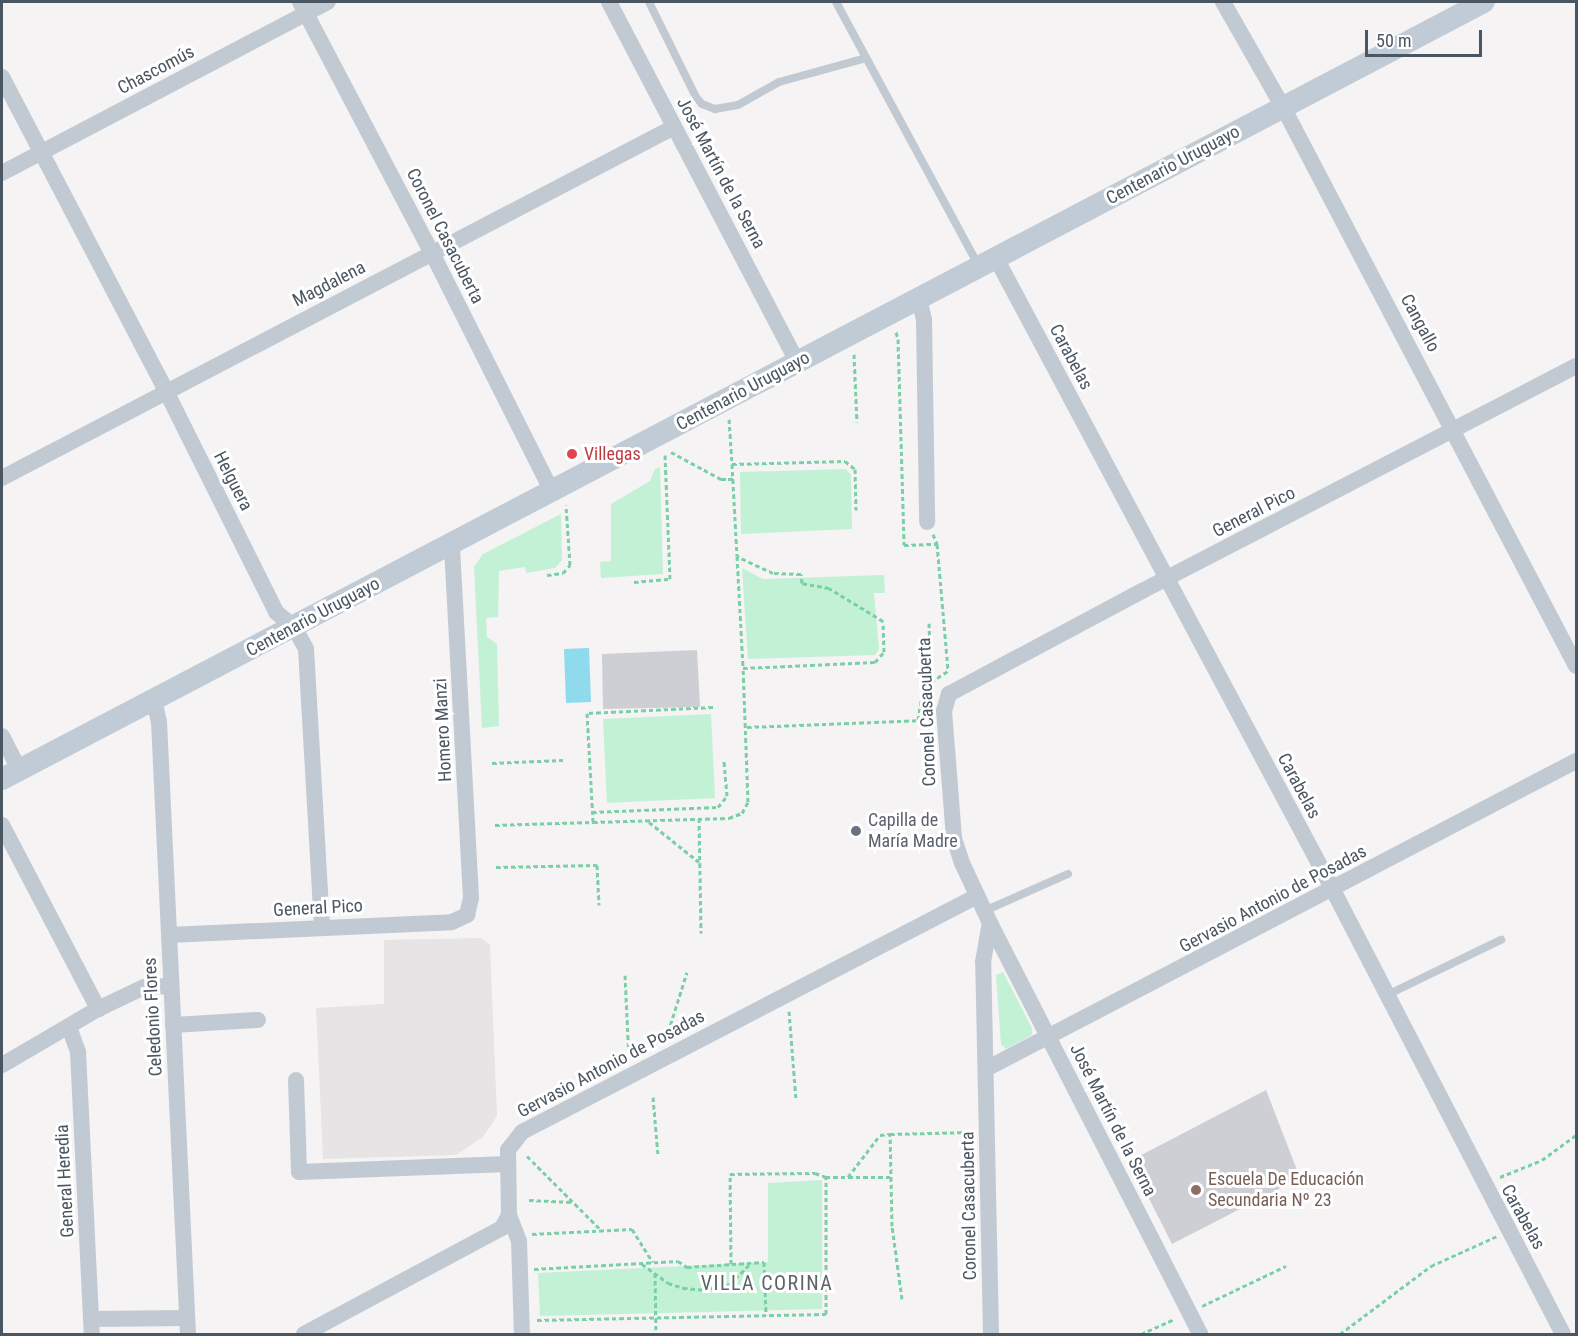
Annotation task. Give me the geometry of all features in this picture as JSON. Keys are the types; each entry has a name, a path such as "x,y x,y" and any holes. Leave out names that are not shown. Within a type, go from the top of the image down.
{"main road":[{"name":"Centenario Uruguayo","path":"10,775 452,543 558,495 797,362 1484,2"}],"street":[{"name":"Chascomús","path":"2,173 303,7 328,2"},
{"name":"José Martín de la Serna","path":"609,2 797,362"},
{"name":"Cangallo","path":"1223,2 1283,107 1576,666"},
{"name":"Coronel Casacuberta","path":"303,7 558,495"},
{"name":"Helguera","path":"2,77 166,391 276,612 294,627 306,649 322,927"},
{"name":"Magdalena","path":"2,478 675,127"},
{"name":"Carabelas","path":"987,262 1166,579 1333,890 1563,1335"},
{"path":"919,298 924,320 927,522"},
{"name":"General Pico","path":"950,694 1576,366"},
{"name":"Homero Manzi","path":"452,543 471,898 467,915"},
{"name":"Coronel Casacuberta","path":"950,694 944,711 950,815 957,848 984,910 983,962 991,1335"},
{"name":"Celedonio Flores","path":"154,699 159,722 187,1326"},
{"path":"2,736 10,775"},
{"name":"Gervasio Antonio de Posadas","path":"986,1069 1050,1038 1576,761"},
{"path":"2,825 98,1009"},
{"name":"José Martín de la Serna","path":"984,910 1200,1335"},
{"name":"Gervasio Antonio de Posadas","path":"522,1335 519,1241 509,1215 508,1150 522,1132 984,910"},
{"name":"General Pico","path":"169,935 452,922 467,915"},
{"path":"2,1065 98,1009 144,987 171,986"},
{"path":"173,1025 258,1020"},
{"name":"General Heredia","path":"69,1027 78,1052 92,1327"},
{"path":"296,1080 299,1172 508,1164"},
{"path":"304,1335 492,1235 507,1221 509,1215"},
{"path":"92,1327 187,1326"}],"lane":[{"path":"649,2 696,97 702,104 715,109 738,105 779,81 866,58"},
{"path":"836,2 866,58 987,262"},
{"path":"984,910 1068,874"},
{"path":"1387,995 1501,940"}],"path":[{"path":"896,332 904,545 937,544"},
{"path":"854,354 857,422"},
{"path":"495,825 729,818 741,813 748,802 728,399"},
{"path":"671,452 721,479 733,480"},
{"path":"634,582 670,579 665,455"},
{"path":"732,464 845,461 855,469 856,510"},
{"path":"547,575 563,573 570,565 567,510 558,495"},
{"name":"Coronel Casacuberta","path":"927,522 937,544 950,694"},
{"path":"737,556 773,573 801,574 802,583 829,588 883,621 884,651 875,662 743,668"},
{"path":"929,623 931,682"},
{"path":"746,727 918,720 922,696 931,682 948,671"},
{"path":"593,822 587,713 713,706"},
{"path":"492,763 564,760"},
{"path":"592,812 718,807 727,796 724,760"},
{"path":"699,818 701,933"},
{"path":"648,820 699,862"},
{"path":"496,867 597,865 599,905"},
{"path":"666,1039 687,972"},
{"path":"625,975 629,1059"},
{"path":"789,1006 796,1099"},
{"path":"653,1097 658,1155"},
{"path":"848,1177 880,1135 987,1132"},
{"path":"890,1134 892,1226 903,1299"},
{"path":"1483,1183 1542,1160 1576,1135"},
{"path":"527,1156 601,1230"},
{"path":"730,1264 730,1174 815,1173 826,1177 891,1177"},
{"path":"535,1320 826,1314 826,1177"},
{"path":"529,1200 573,1202"},
{"path":"531,1234 632,1229 653,1262"},
{"path":"1340,1335 1431,1266 1509,1230"},
{"path":"532,1269 678,1261 687,1268 764,1262 765,1315"},
{"path":"640,1263 683,1288 704,1290 730,1284 751,1263"},
{"path":"1141,1335 1286,1266"},
{"path":"655,1273 656,1335"}],"shaded area":[{"path":"481,938 490,945 497,1116 483,1137 456,1155 323,1159 316,1008 384,1004 384,940"}],"green space":[{"path":"660,467 663,574 601,578 600,562 611,561 611,504 650,481 655,469"},
{"path":"846,469 851,475 852,529 741,534 740,472"},
{"path":"561,514 562,560 555,568 526,573 525,567 499,571 498,617 486,618 487,637 497,644 499,726 482,728 474,567 483,554"},
{"path":"742,568 763,579 884,575 885,593 874,593 879,649 875,655 748,659"},
{"path":"711,714 715,798 607,803 603,719"},
{"path":"1003,972 1032,1028 1032,1035 1006,1049 1001,1044 996,975"},
{"path":"822,1180 822,1309 540,1316 538,1273 768,1262 768,1183"}],"water":[{"path":"589,648 591,702 566,703 564,649"}],"building":[{"path":"697,650 700,707 603,709 602,654"},
{"path":"1266,1090 1300,1178 1172,1244 1130,1161"}],"place":[{"name":"Villegas","path":"572,454"},
{"name":"Capilla de María Madre","path":"856,831"},
{"name":"Escuela De Educación Secundaria Nº 23","path":"1196,1190"}],"district":[{"name":"VILLA CORINA","path":"767,1283"}]}
